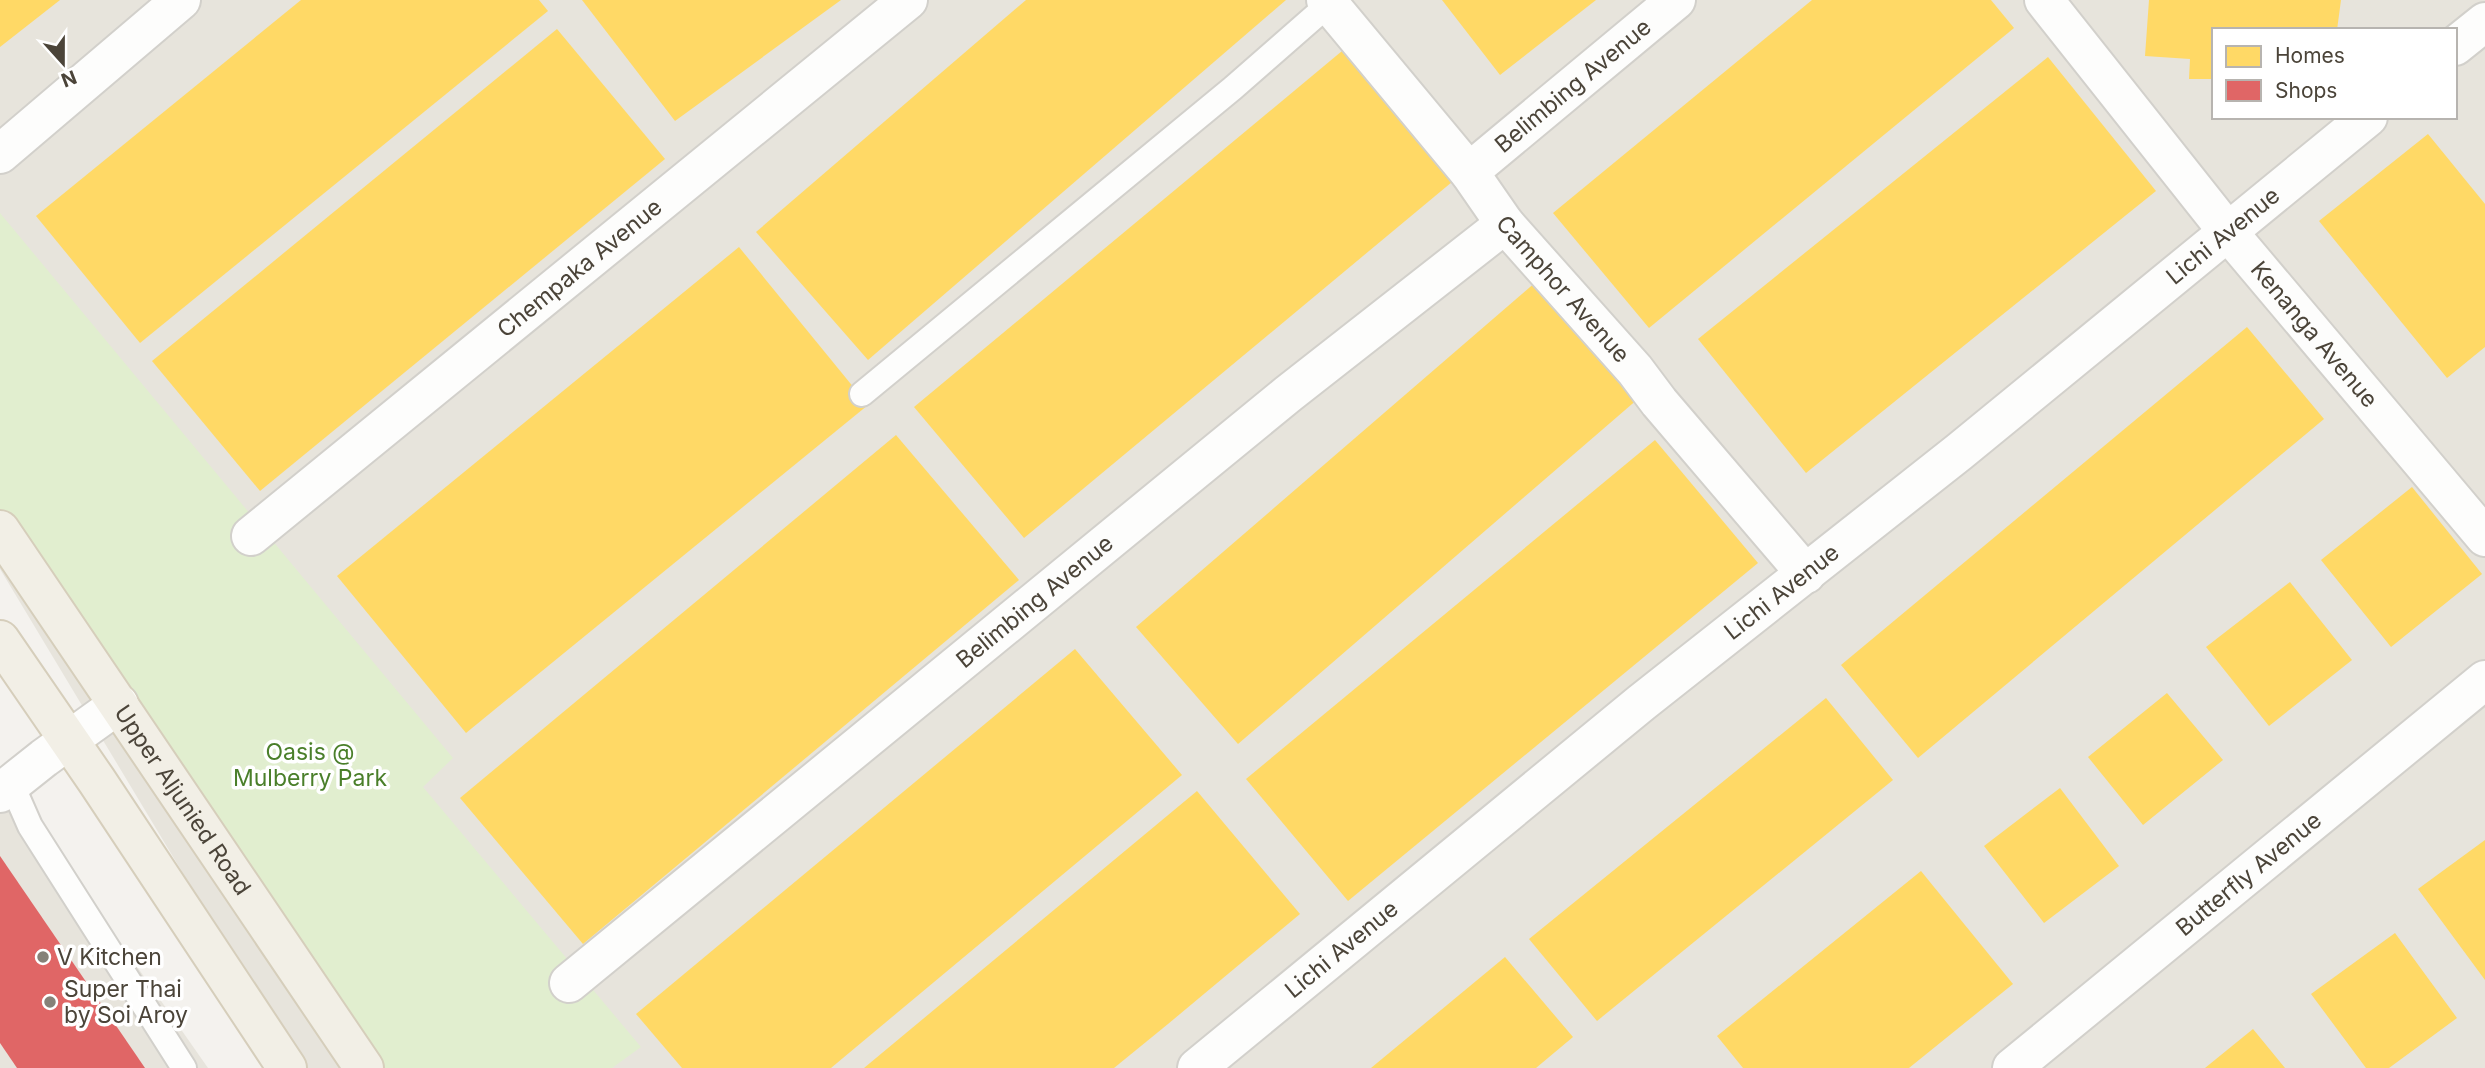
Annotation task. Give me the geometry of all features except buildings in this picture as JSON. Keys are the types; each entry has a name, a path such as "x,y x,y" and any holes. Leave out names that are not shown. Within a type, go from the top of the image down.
{"main road":[{"name":"Upper Aljunied Road","path":"0,530 364,1068"},
{"path":"0,641 97,780 287,1068"}],"street":[{"path":"0,154 181,0"},
{"name":"Chempaka Avenue","path":"251,536 908,0"},
{"name":"Belimbing Avenue","path":"1469,172 1676,0"},
{"name":"Kenanga Avenue","path":"2044,0 2228,232 2485,537"},
{"name":"Camphor Avenue","path":"1327,2 1469,172 1505,224 1635,370 1659,402 1806,574"},
{"path":"2457,44 2485,22"},
{"name":"Lichi Avenue","path":"1197,1068 1641,703 1970,444 2366,119"},
{"name":"Belimbing Avenue","path":"569,983 1288,394 1505,224"},
{"name":"Butterfly Avenue","path":"2012,1068 2485,680"},
{"path":"6,789 119,704"}],"lane":[{"path":"862,394 1233,88 1327,2"},
{"path":"6,789 184,1068"}],"shaded area":[{"path":"0,0 2485,0 2485,1068 300,1068 0,569"},
{"path":"0,771 208,1068 0,1068"}],"green space":[{"name":"Oasis @ Mulberry Park","path":"0,213 453,758 423,787 641,1047 612,1068 374,1068 0,511"}],"place":[{"name":"V Kitchen","path":"43,957"},
{"name":"Super Thai by Soi Aroy","path":"50,1002"}]}
